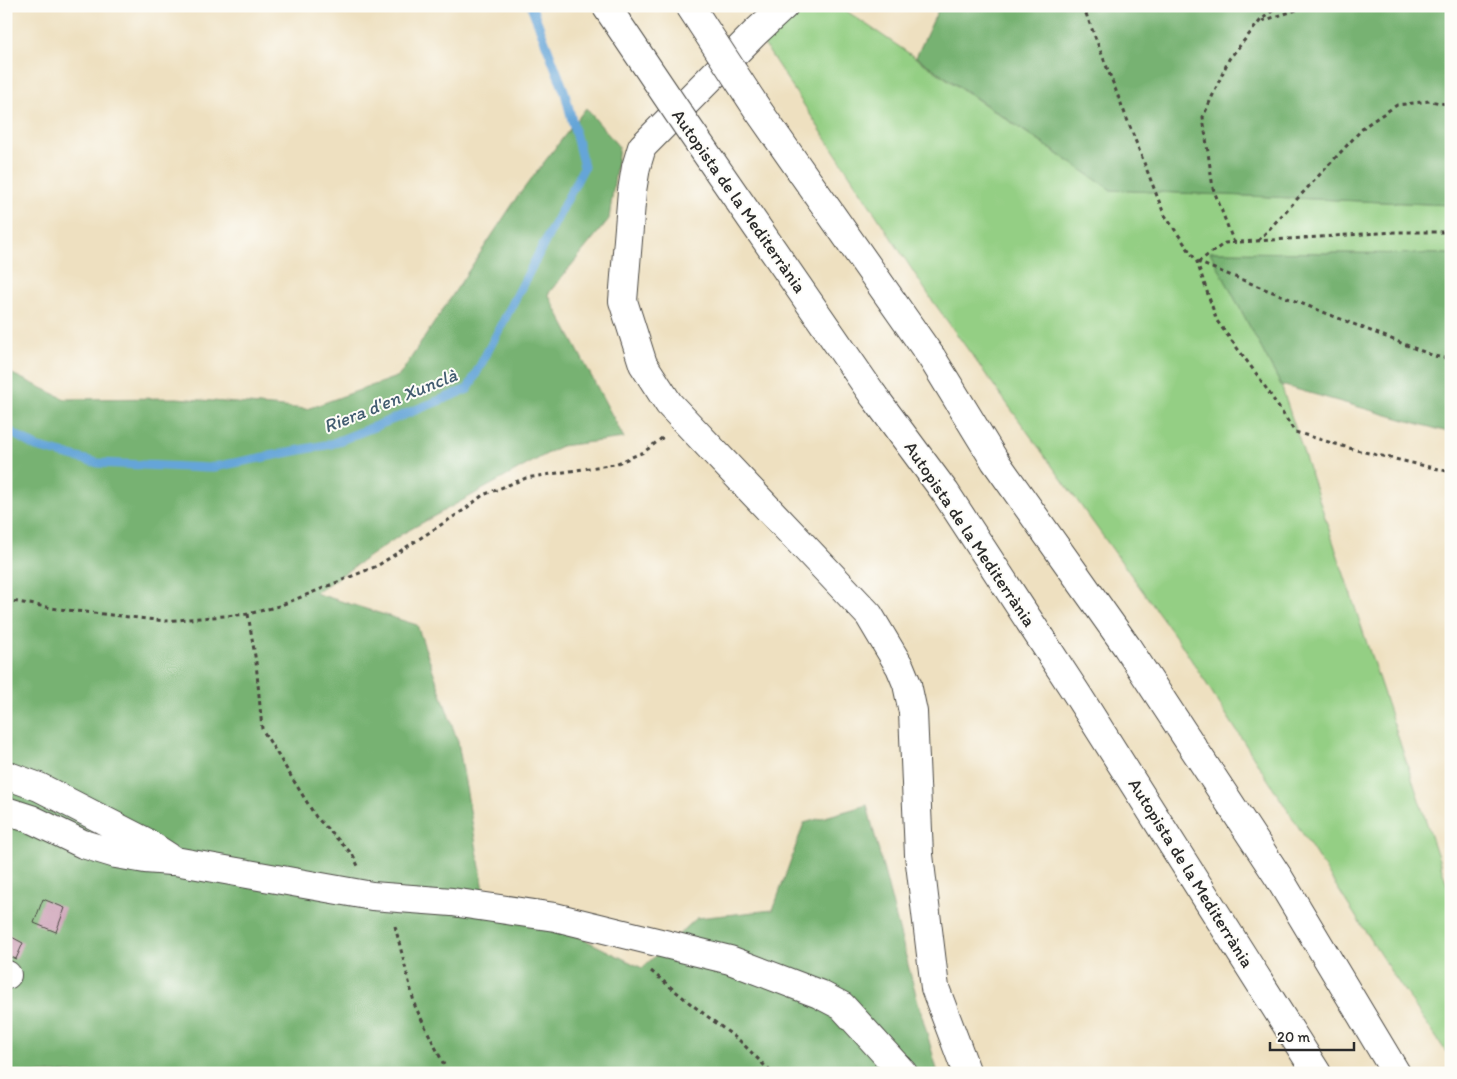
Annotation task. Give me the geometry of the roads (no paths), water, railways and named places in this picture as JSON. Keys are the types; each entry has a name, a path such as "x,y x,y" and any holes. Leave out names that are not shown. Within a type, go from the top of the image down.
{"main road":[{"name":"Autopista de la Mediterrània","path":"606,6 873,395 956,508 1077,694 1317,1073"},
{"path":"690,6 758,110 932,358 996,461 1127,647 1279,878 1396,1073"},
{"path":"784,6 642,147 636,167 632,192 623,301 643,364 669,404 869,615 900,667 907,684 913,712 919,854 935,988 967,1073"},
{"path":"6,775 39,787 136,836 176,861"},
{"path":"6,811 31,819 83,844 145,859 176,861 372,896 452,902 555,917 730,960 819,994 842,1006 903,1073"}],"waterway":[{"name":"Riera d'en Xunclà","path":"6,429 36,447 98,463 209,468 331,444 468,389 584,167 565,93 532,8 534,6"}]}
